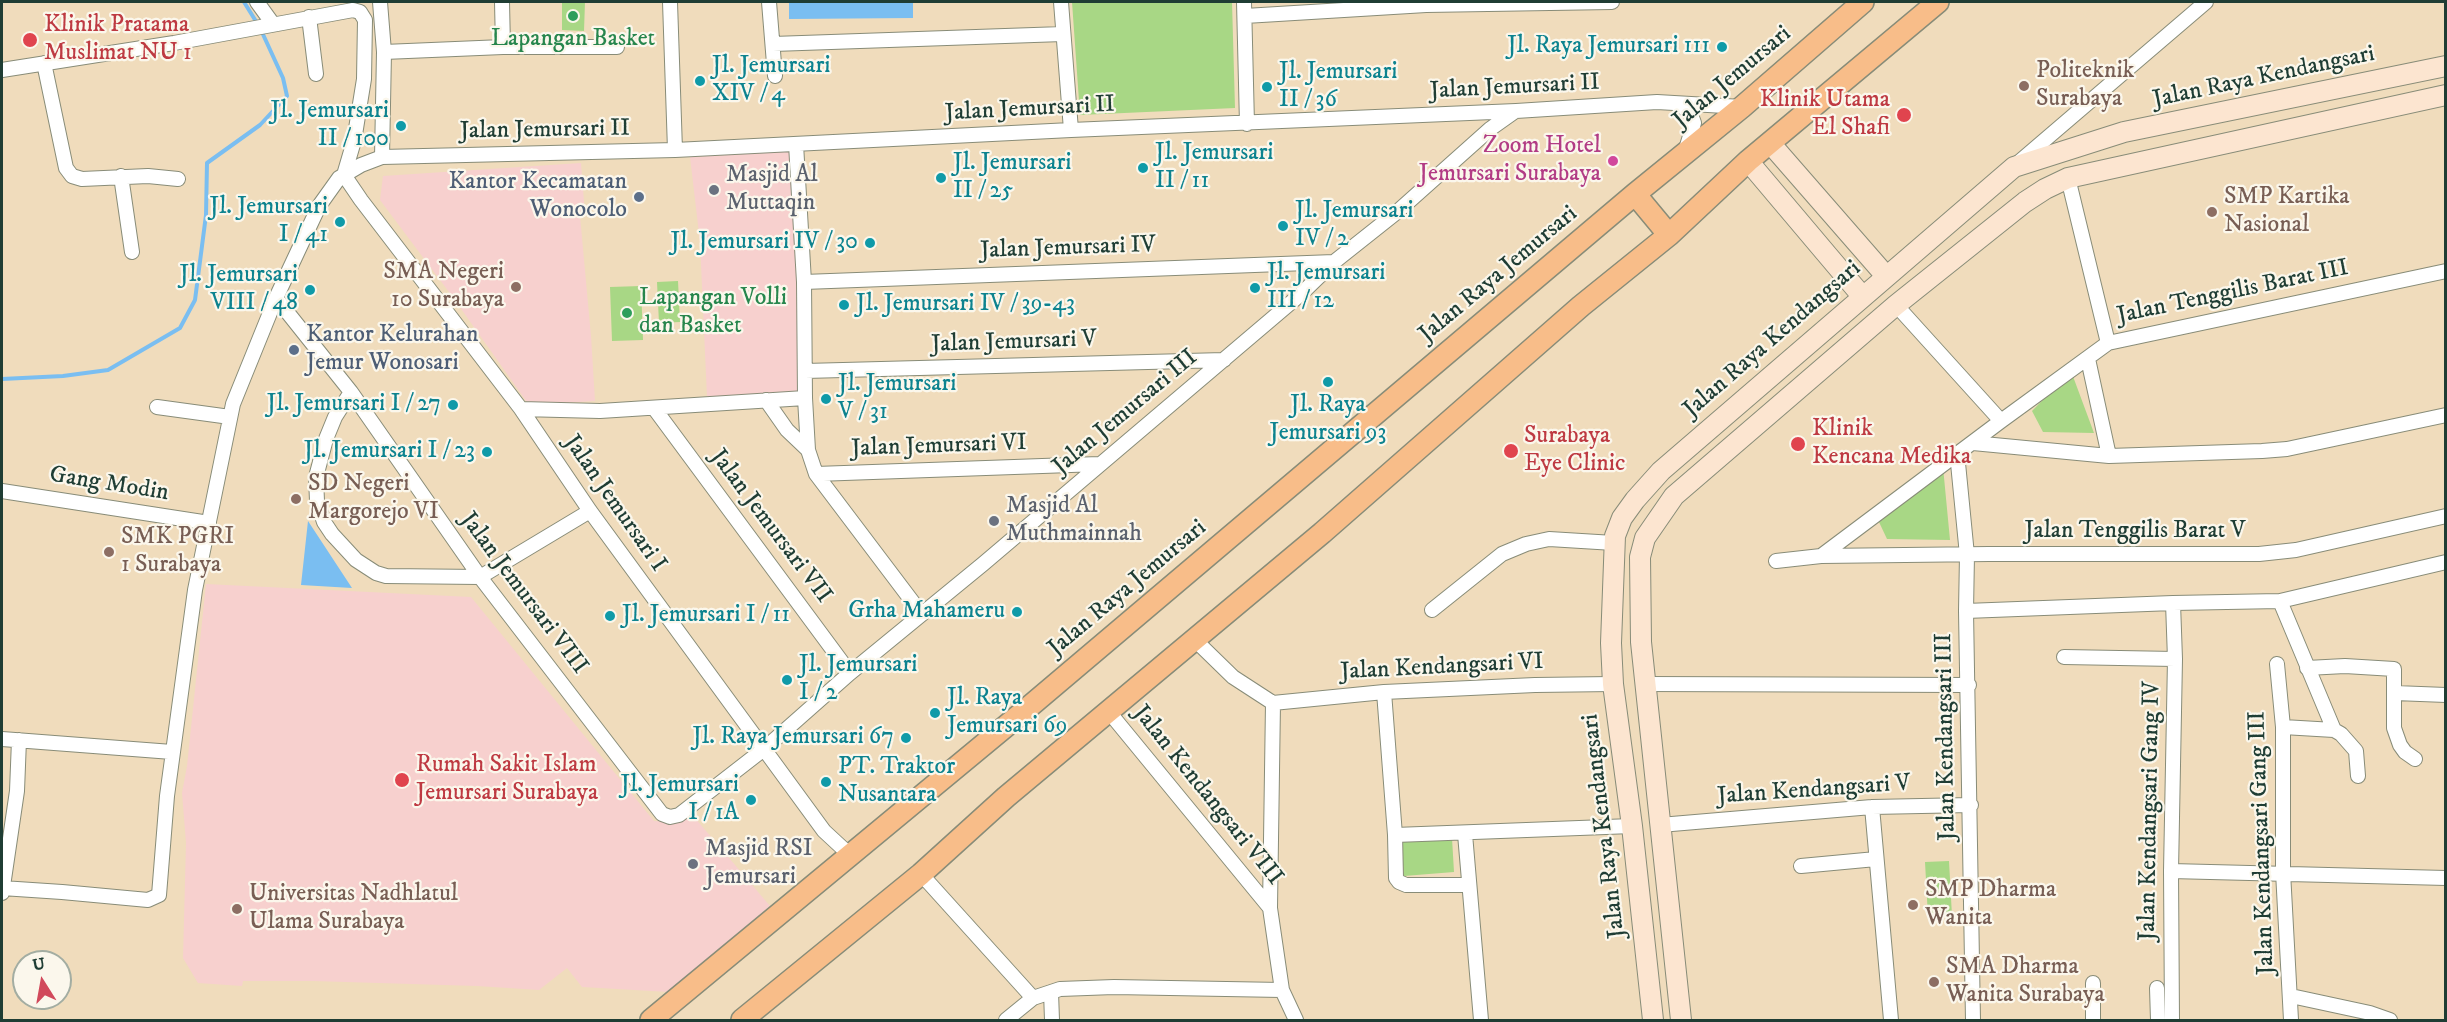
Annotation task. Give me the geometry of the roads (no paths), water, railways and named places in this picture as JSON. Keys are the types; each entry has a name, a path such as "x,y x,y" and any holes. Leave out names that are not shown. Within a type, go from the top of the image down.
{"main road":[{"name":"Jalan Jemursari","path":"1635,194 1742,107 1863,2"},
{"path":"742,1020 921,874 1006,797 1322,533 1581,306 1669,235 1748,161 1938,2"},
{"name":"Jalan Raya Kendangsari","path":"1652,1014 1632,825 1613,684 1611,643 1614,543 1622,518 1661,471 2014,167 2124,132 2445,66"},
{"path":"1652,1014 1680,1012 1644,684 1640,557 1645,538 1674,496 1896,305 2025,202 2045,189 2068,178 2445,95"},
{"path":"1770,143 1886,276"},
{"path":"1748,161 1862,296"},
{"path":"1635,194 1669,235"},
{"name":"Jalan Raya Jemursari","path":"651,1020 851,856 1635,194"},
{"path":"1762,382 1779,406"},
{"path":"1611,643 1641,642"}],"street":[{"path":"257,2 271,25"},
{"path":"19,741 17,791 2,890 148,900 157,897 166,751 195,590 230,417 239,387 276,298 320,206 333,186 344,175 361,165 382,158 384,52 380,2"},
{"path":"502,2 503,47"},
{"path":"670,2 675,150"},
{"path":"769,2 776,76"},
{"path":"1061,2 1071,130"},
{"path":"1247,124 1245,9 1426,3 1611,2"},
{"path":"2014,167 2206,2"},
{"path":"2,70 163,45 353,10 362,14 365,20 364,79 344,175"},
{"path":"309,17 316,74"},
{"path":"773,44 1063,34"},
{"path":"384,52 503,47 617,47"},
{"path":"44,63 69,174 82,179 122,176 178,179"},
{"name":"Jalan Jemursari II","path":"382,158 675,150 1516,111 1657,102 1742,107"},
{"path":"1679,105 1690,112 1694,123 1684,153"},
{"name":"Jalan Jemursari III","path":"764,749 850,673 1224,360 1301,294 1334,262 1397,212 1490,129 1516,111"},
{"name":"Jalan Jemursari VI","path":"796,144 804,282 808,450 816,474 921,613"},
{"name":"Jalan Jemursari I","path":"344,175 521,409 590,512 824,831 851,856"},
{"path":"122,176 132,252"},
{"path":"2068,178 2108,343"},
{"name":"Jalan Jemursari IV","path":"804,282 1334,262"},
{"name":"Jalan Tenggilis Barat III","path":"1821,556 2108,343 2445,271"},
{"name":"Jalan Jemursari VIII","path":"276,298 351,392 480,577 662,814 670,817 679,815 764,749"},
{"path":"1896,305 2001,421"},
{"path":"2088,358 2109,456"},
{"name":"Jalan Jemursari V","path":"805,371 1224,360"},
{"path":"351,392 335,417 326,439 316,477 317,501 324,522 332,534 356,560 376,573 386,576 480,577 590,512"},
{"path":"521,409 600,411 805,398"},
{"name":"Jalan Jemursari VI","path":"766,400 787,430 808,450"},
{"path":"157,407 230,417"},
{"name":"Jalan Jemursari VII","path":"654,408 850,673"},
{"path":"1973,443 2109,456 2287,449 2445,415"},
{"name":"Jalan Kendangsari III","path":"1957,453 1967,555 1973,1020"},
{"name":"Jalan Jemursari VI","path":"816,474 1099,464"},
{"name":"Gang Modin","path":"2,491 209,522"},
{"name":"Jalan Tenggilis Barat V","path":"1776,561 1821,556 2259,554 2296,550 2445,516"},
{"path":"1432,610 1503,555 1526,544 1549,539 1614,543"},
{"path":"1966,611 2280,601 2445,562"},
{"path":"2280,601 2334,730"},
{"name":"Jalan Kendangsari Gang IV","path":"2172,1020 2170,871 2175,659 2173,603"},
{"path":"1194,639 1233,677 1273,703 1270,908 1282,990 1296,1020"},
{"path":"2064,657 2175,659"},
{"name":"Jalan Kendangsari Gang III","path":"2277,664 2283,727 2283,872 2291,1020"},
{"path":"2307,668 2394,669 2394,728 2400,745 2415,759"},
{"name":"Jalan Kendangsari VI","path":"1273,703 1384,692 1613,684"},
{"path":"1644,684 1969,685"},
{"path":"1384,692 1395,835 1395,873 1399,882 1406,885 1469,885"},
{"path":"2395,693 2445,695"},
{"name":"Jalan Kendangsari VIII","path":"1109,712 1270,908"},
{"path":"2283,727 2334,730 2342,734 2356,751 2359,764 2358,776"},
{"path":"2,739 166,751"},
{"name":"Jalan Kendangsari V","path":"1660,825 1872,807 1971,805"},
{"path":"1872,807 1891,1020"},
{"path":"1395,835 1466,834 1632,825"},
{"path":"1466,834 1481,1020"},
{"path":"1801,866 1876,859"},
{"path":"2170,871 2283,872 2309,876 2445,878"},
{"path":"921,874 1033,998"},
{"path":"2093,983 2093,1020"},
{"path":"1006,1020 1033,998 1055,990 1114,987 1282,990"},
{"path":"2157,988 2158,1020"},
{"path":"1052,1020 1055,990"},
{"path":"2291,996 2370,1013 2390,1020"}],"water":[{"path":"789,2 913,2 913,18 789,19"},
{"path":"308,521 352,588 301,585"}],"waterway":[{"path":"244,2 257,23"},
{"path":"2,379 63,376 108,370 180,328 195,300 206,215 207,163 260,125 287,96 283,78 261,30"}],"place":[{"name":"Lapangan Basket","path":"573,16"},
{"name":"Klinik Pratama Muslimat NU 1","path":"30,40"},
{"name":"Jl. Raya Jemursari 111","path":"1722,47"},
{"name":"Jl. Jemursari XIV / 4","path":"700,81"},
{"name":"Politeknik Surabaya","path":"2024,86"},
{"name":"Jl. Jemursari II / 36","path":"1267,87"},
{"name":"Klinik Utama El Shafi","path":"1904,115"},
{"name":"Jl. Jemursari II / 100","path":"401,126"},
{"name":"Zoom Hotel Jemursari Surabaya","path":"1613,161"},
{"name":"Jl. Jemursari II / 11","path":"1143,168"},
{"name":"Jl. Jemursari II / 25","path":"941,178"},
{"name":"Masjid Al Muttaqin","path":"714,190"},
{"name":"Kantor Kecamatan Wonocolo","path":"639,197"},
{"name":"SMP Kartika Nasional","path":"2212,212"},
{"name":"Jl. Jemursari I / 41","path":"340,222"},
{"name":"Jl. Jemursari IV / 2","path":"1283,226"},
{"name":"Jl. Jemursari IV / 30","path":"870,243"},
{"name":"SMA Negeri 10 Surabaya","path":"516,287"},
{"name":"Jl. Jemursari III / 12","path":"1255,288"},
{"name":"Jl. Jemursari VIII / 48","path":"310,290"},
{"name":"Jl. Jemursari IV / 39-43","path":"844,305"},
{"name":"Lapangan Volli dan Basket","path":"627,313"},
{"name":"Kantor Kelurahan Jemur Wonosari","path":"294,350"},
{"name":"Jl. Raya Jemursari 93","path":"1328,382"},
{"name":"Jl. Jemursari V / 31","path":"826,399"},
{"name":"Jl. Jemursari I / 27","path":"453,405"},
{"name":"Klinik Kencana Medika","path":"1798,444"},
{"name":"Surabaya Eye Clinic","path":"1511,451"},
{"name":"Jl. Jemursari I / 23","path":"487,452"},
{"name":"SD Negeri Margorejo VI","path":"296,499"},
{"name":"Masjid Al Muthmainnah","path":"994,521"},
{"name":"SMK PGRI 1 Surabaya","path":"109,552"},
{"name":"Grha Mahameru","path":"1017,612"},
{"name":"Jl. Jemursari I / 11","path":"610,616"},
{"name":"Jl. Jemursari I / 2","path":"787,680"},
{"name":"Jl. Raya Jemursari 69","path":"935,713"},
{"name":"Jl. Raya Jemursari 67","path":"906,738"},
{"name":"Rumah Sakit Islam Jemursari Surabaya","path":"402,780"},
{"name":"PT. Traktor Nusantara","path":"826,782"},
{"name":"Jl. Jemursari I / 1A","path":"751,800"},
{"name":"Masjid RSI Jemursari","path":"693,864"},
{"name":"SMP Dharma Wanita","path":"1913,905"},
{"name":"Universitas Nadhlatul Ulama Surabaya","path":"237,909"},
{"name":"SMA Dharma Wanita Surabaya","path":"1934,982"}]}
